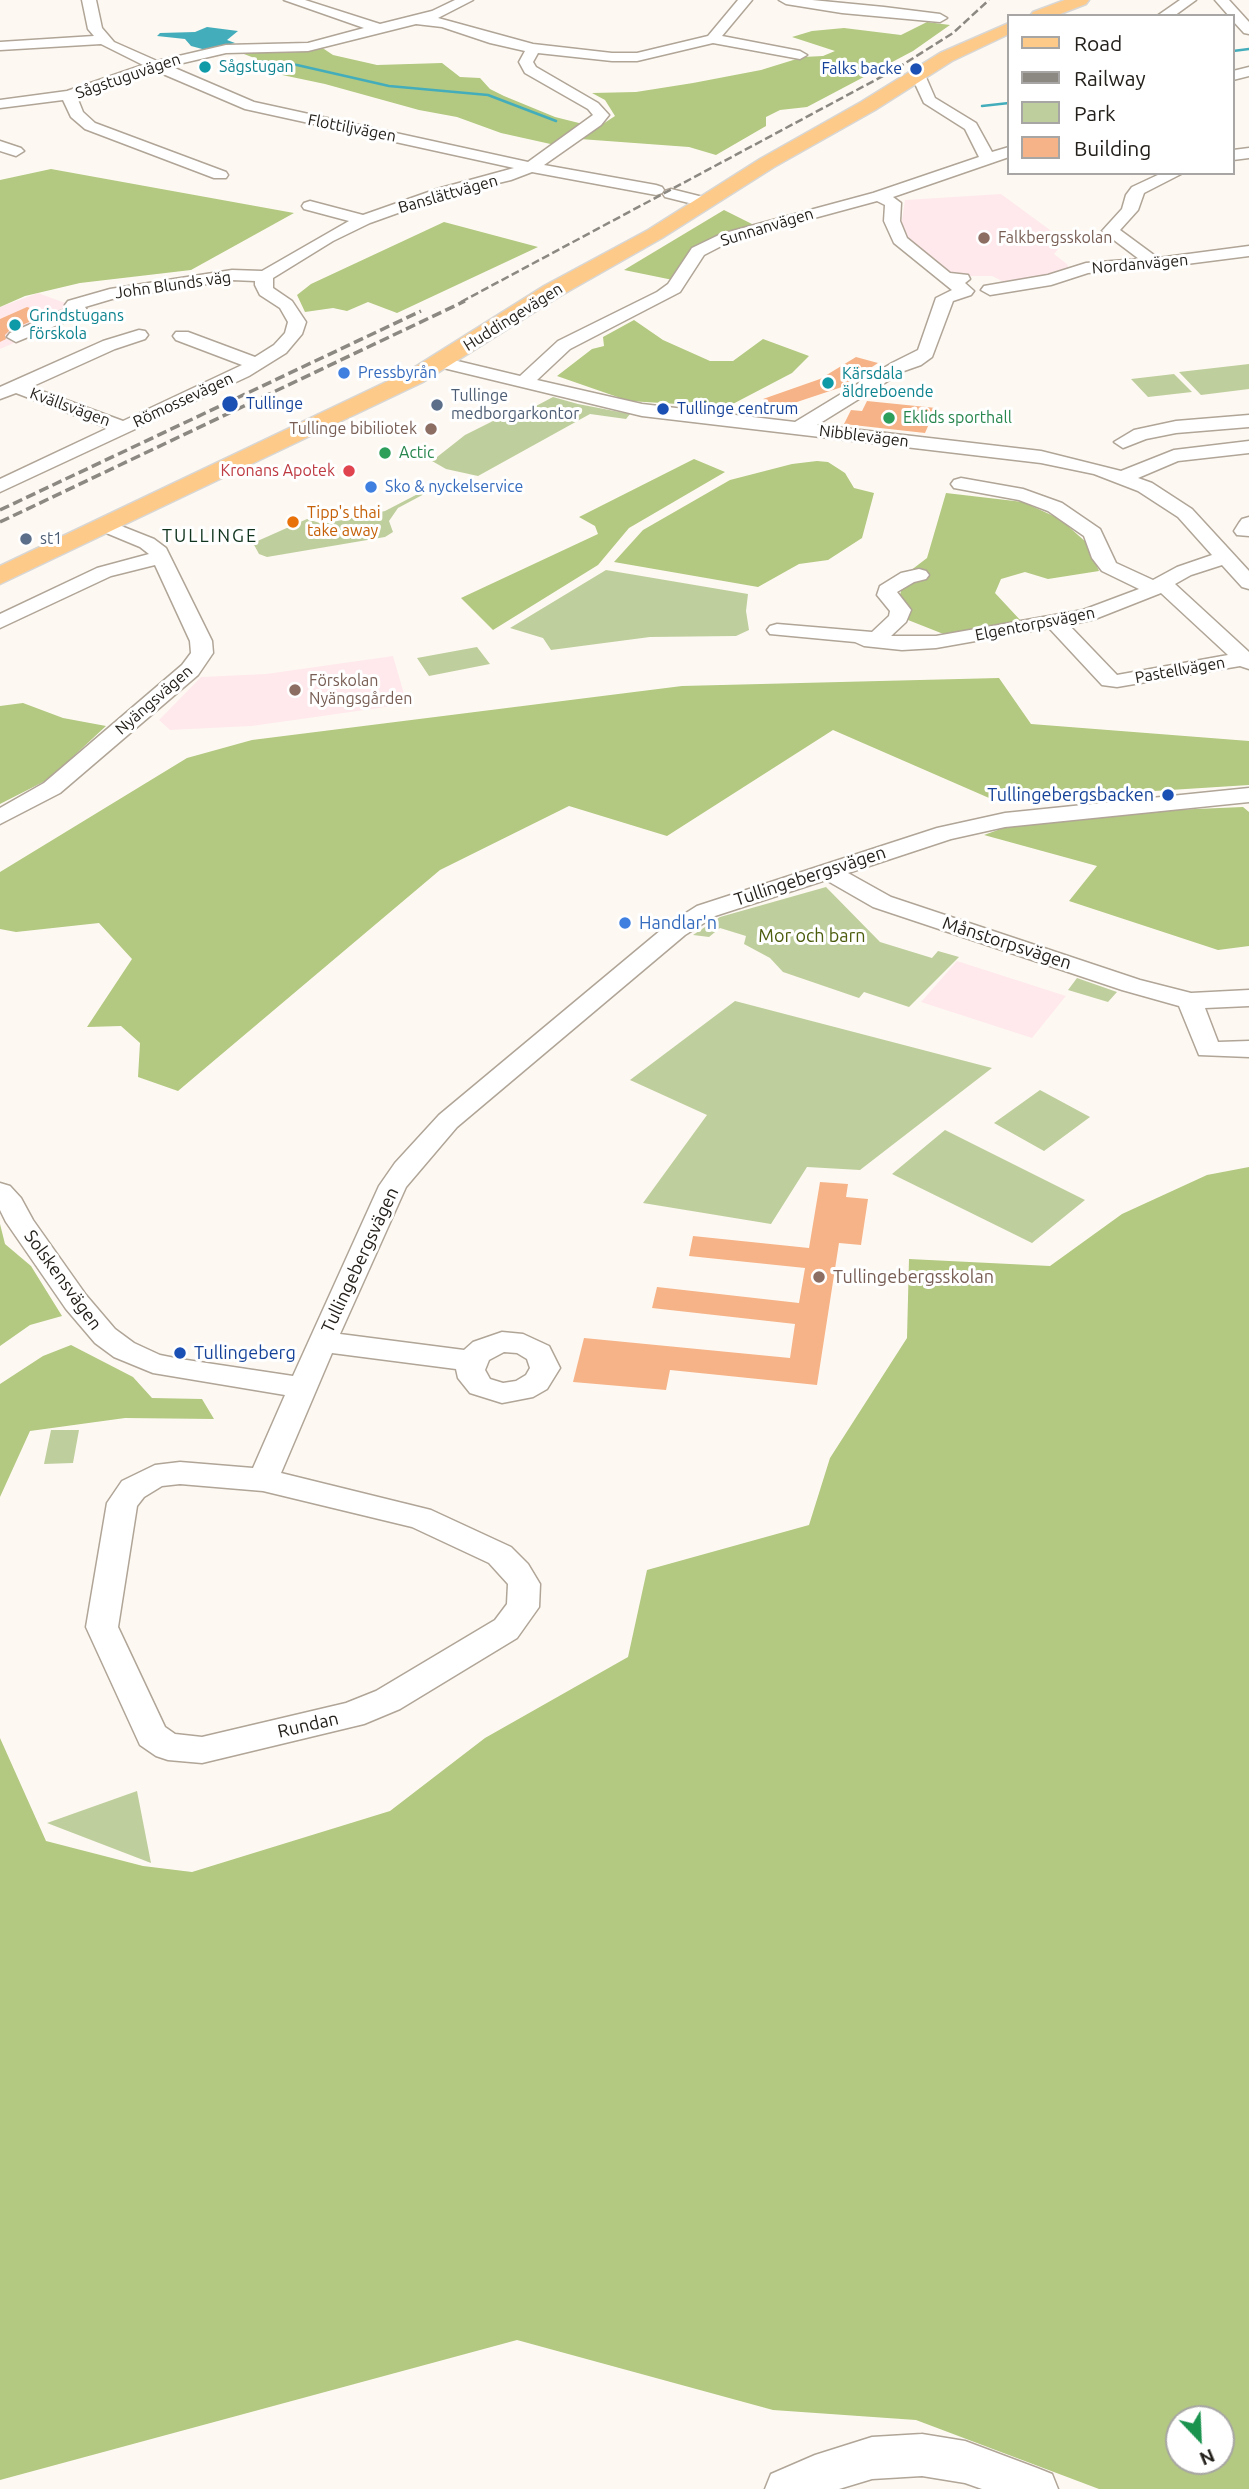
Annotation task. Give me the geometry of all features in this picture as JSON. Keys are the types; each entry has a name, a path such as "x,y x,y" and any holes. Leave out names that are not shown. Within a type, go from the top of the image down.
{"main road":[{"path":"1045,14 1080,0"},
{"name":"Huddingevägen","path":"0,576 323,423 441,362 552,291 655,234 767,163 954,52 1007,28"}],"street":[{"path":"0,47 102,40 95,29 89,0"},
{"path":"291,0 380,29"},
{"path":"440,19 466,0"},
{"path":"745,0 713,40 800,55"},
{"path":"786,0 940,18"},
{"path":"1167,14 1189,0"},
{"path":"1222,0 1235,14"},
{"path":"1235,14 1249,30"},
{"name":"Sågstuguvägen","path":"220,175 90,126 76,114 69,95 159,65 226,50 308,47 415,20 440,19 495,40 533,48 612,57 637,57 713,40"},
{"name":"Flottiljvägen","path":"102,40 122,52 159,65 220,94 270,111 705,202"},
{"path":"531,167 596,122 601,115 593,106 530,70 526,62 533,48"},
{"path":"918,75 929,100 971,126 988,159"},
{"path":"0,104 69,95"},
{"path":"0,146 16,151"},
{"name":"Sunnanvägen","path":"524,382 564,345 674,288 698,252 708,246 753,228 879,196 1007,153"},
{"name":"Banslättvägen","path":"265,276 327,238 364,220 447,190 505,177 531,167"},
{"path":"1155,263 1110,231 1130,210 1138,190 1171,175"},
{"path":"879,196 893,203 892,221 900,240 965,291"},
{"path":"310,206 364,220"},
{"name":"Nordanvägen","path":"965,291 990,290 1051,280 1086,268 1155,263 1249,251"},
{"name":"John Blunds väg","path":"16,337 78,310 74,305 110,294 232,275 265,276"},
{"name":"Römossevägen","path":"0,486 257,364 280,349 296,328 293,314 266,291 263,285 265,276"},
{"path":"946,276 984,282 989,285 990,290"},
{"path":"799,428 898,367 922,357 928,351 945,298 965,291"},
{"name":"Kvällsvägen","path":"8,391 109,345 139,335"},
{"path":"181,336 257,364"},
{"name":"Nibblevägen","path":"441,362 642,410 1041,457 1123,477 1165,498 1185,513 1223,558 1249,583"},
{"name":"Kvällsvägen","path":"8,391 124,428"},
{"path":"1174,456 1149,446 1123,442 1141,433 1166,428 1249,421"},
{"path":"1123,477 1174,456 1249,447"},
{"path":"961,484 1023,495 1055,507 1094,533 1102,558 1109,567 1158,585 1247,661"},
{"name":"Nyängsvägen","path":"0,817 52,788 197,663 202,653 201,641 156,549 106,526"},
{"path":"0,622 104,572 161,557"},
{"name":"Elgentorpsvägen","path":"777,630 866,637 864,640 919,645 1055,622 1116,607 1184,571 1223,558"},
{"path":"877,642 899,618 901,610 887,595 887,590 908,577 919,575"},
{"name":"Pastellvägen","path":"1055,622 1110,680 1247,661"},
{"name":"Tullingebergsvägen","path":"263,1480 300,1387 393,1186 448,1121 676,930 706,911 945,833 1005,820 1065,812 1249,795"},
{"name":"Månstorpsvägen","path":"829,872 882,902 1131,985 1190,1000 1249,998"},
{"path":"1190,1000 1208,1050 1249,1049"},
{"name":"Solskensvägen","path":"0,1192 11,1204 20,1222 76,1302 105,1336 124,1350 153,1363 180,1369 300,1387"},
{"name":"Tullingebergsvägen","path":"321,1342 472,1362"},
{"name":"Rundan","path":"180,1473 263,1480 420,1518 443,1527 500,1555 517,1572 524,1584 523,1607 506,1629 388,1700 352,1715 202,1751 168,1747 152,1736 102,1627 122,1503 133,1489 155,1476 180,1473"},
{"path":"786,2489 815,2476 872,2458 922,2455 964,2462 1037,2489"}],"shaded area":[{"name":"Falkbergsskolan","path":"1001,194 1065,241 1054,254 1067,264 1070,271 1004,282 992,276 951,276 903,235 901,226 905,200"},
{"path":"38,293 87,311 0,349 0,307"},
{"name":"Förskolan Nyängsgården","path":"393,656 407,704 252,726 170,730 159,720 201,677 266,674"},
{"path":"957,961 1066,996 1032,1038 921,1002"}],"green space":[{"path":"927,22 950,25 913,51 807,107 780,110 766,117 766,126 716,155 689,147 580,139 615,116 605,100 592,93 636,92 693,83 761,70 803,57 823,56 835,51 792,37 812,31 844,28 901,35"},
{"path":"321,47 333,55 377,65 442,63 460,77 480,78 490,89 504,96 555,117 583,124 555,145 501,133 457,117 268,72 250,64 257,59 236,51"},
{"path":"51,169 294,213 191,270 80,283 25,296 0,307 0,180"},
{"path":"724,210 754,225 713,238 673,280 624,270"},
{"path":"444,222 538,247 397,313 368,302 347,311 333,308 305,312 297,295 311,284"},
{"path":"634,320 663,340 710,361 733,361 763,339 809,356 792,373 727,407 629,401 557,376 592,349 604,346 603,337"},
{"path":"1249,364 1249,389 1201,395 1179,372"},
{"path":"1174,374 1192,392 1148,397 1131,379"},
{"path":"553,397 630,414 626,419 590,414 478,476 446,469 432,461 465,435 503,416 519,415"},
{"path":"694,459 725,472 629,528 598,565 493,630 461,598 598,534 595,526 579,517"},
{"path":"828,462 845,473 854,488 874,493 862,538 828,560 799,564 758,587 614,562 643,530 730,480 792,464"},
{"path":"439,483 443,484 398,508 389,521 393,532 385,537 267,557 259,554 253,543 307,519 323,524 385,511"},
{"path":"946,493 1023,502 1060,519 1087,543 1099,571 1048,579 1025,572 1001,579 995,593 1022,622 946,635 908,620 910,608 899,598 910,571 927,558"},
{"path":"606,570 748,594 746,611 749,630 736,636 650,637 551,650 543,638 510,628"},
{"path":"477,647 490,664 429,676 417,658"},
{"path":"999,678 1031,724 1249,741 1249,785 996,801 833,730 667,836 569,806 440,870 178,1091 138,1077 140,1043 121,1026 87,1027 132,959 99,923 16,932 0,929 0,872 187,758 252,740 682,686"},
{"path":"23,703 63,718 106,726 49,779 0,804 0,706"},
{"path":"1243,807 1249,812 1249,946 1218,950 1069,901 1097,866 984,835 1006,827 1125,812"},
{"name":"Mor och barn","path":"826,887 880,942 932,958 938,951 959,957 909,1007 864,992 859,998 783,972 770,958 744,944 746,936 720,928 709,937 693,935 720,917"},
{"path":"1077,978 1117,992 1108,1002 1068,990"},
{"path":"735,1001 992,1068 860,1170 807,1167 771,1224 643,1203 707,1115 630,1080"},
{"path":"1040,1090 1090,1117 1044,1151 994,1123"},
{"path":"945,1130 1085,1200 1032,1243 892,1174"},
{"path":"1249,1167 1249,2489 1099,2489 916,2420 773,2410 517,2340 0,2480 0,1738 46,1841 143,1866 192,1872 390,1811 485,1738 628,1657 647,1570 809,1525 830,1458 907,1338 909,1259 1050,1266 1122,1214 1207,1175"},
{"path":"0,1224 5,1244 31,1266 62,1316 30,1325 0,1346"},
{"path":"71,1345 133,1377 152,1398 202,1399 214,1419 125,1418 30,1431 0,1497 0,1384 43,1356"},
{"path":"51,1430 79,1430 73,1463 44,1464"},
{"path":"137,1791 151,1863 47,1823"}],"water":[{"path":"207,27 238,31 227,40 235,43 206,50 191,46 185,39 157,36 160,33 195,32"}],"building":[{"name":"Grindstugans förskola","path":"27,307 47,314 9,331 5,335 6,339 0,342 0,319"},
{"name":"Kärsdala äldreboende","path":"856,357 878,363 842,387 779,408 763,399 820,379"},
{"name":"Eklids sporthall","path":"867,401 936,408 925,433 844,424 851,410 862,411"},
{"name":"Tullingebergsskolan","path":"820,1182 848,1184 846,1197 868,1199 861,1245 839,1243 817,1385 670,1370 666,1390 573,1382 584,1338 790,1358 795,1324 652,1308 657,1287 799,1303 805,1268 689,1256 693,1236 809,1248"}],"waterway":[{"path":"1235,51 1249,49"},
{"path":"255,61 297,65 389,86 488,95 556,121"},
{"path":"982,106 1007,103"}],"railway":[{"path":"461,302 896,69 953,33 989,0"},
{"path":"0,522 465,301"},
{"path":"0,510 421,311"}],"place":[{"name":"Sågstugan","path":"205,67"},
{"name":"Falks backe","path":"916,69"},
{"name":"Falkbergsskolan","path":"984,238"},
{"name":"Grindstugans förskola","path":"15,325"},
{"name":"Pressbyrån","path":"344,373"},
{"name":"Kärsdala äldreboende","path":"828,383"},
{"name":"Tullinge","path":"230,404"},
{"name":"Tullinge medborgarkontor","path":"437,405"},
{"name":"Tullinge centrum","path":"663,409"},
{"name":"Eklids sporthall","path":"889,418"},
{"name":"Tullinge bibiliotek","path":"431,429"},
{"name":"Actic","path":"385,453"},
{"name":"Kronans Apotek","path":"349,471"},
{"name":"Sko & nyckelservice","path":"371,487"},
{"name":"Tipp's thai take away","path":"293,522"},
{"name":"st1","path":"26,539"},
{"name":"Förskolan Nyängsgården","path":"295,690"},
{"name":"Tullingebergsbacken","path":"1168,795"},
{"name":"Handlar'n","path":"625,923"},
{"name":"Tullingebergsskolan","path":"819,1277"},
{"name":"Tullingeberg","path":"180,1353"}],"district":[{"name":"TULLINGE","path":"210,536"}]}
